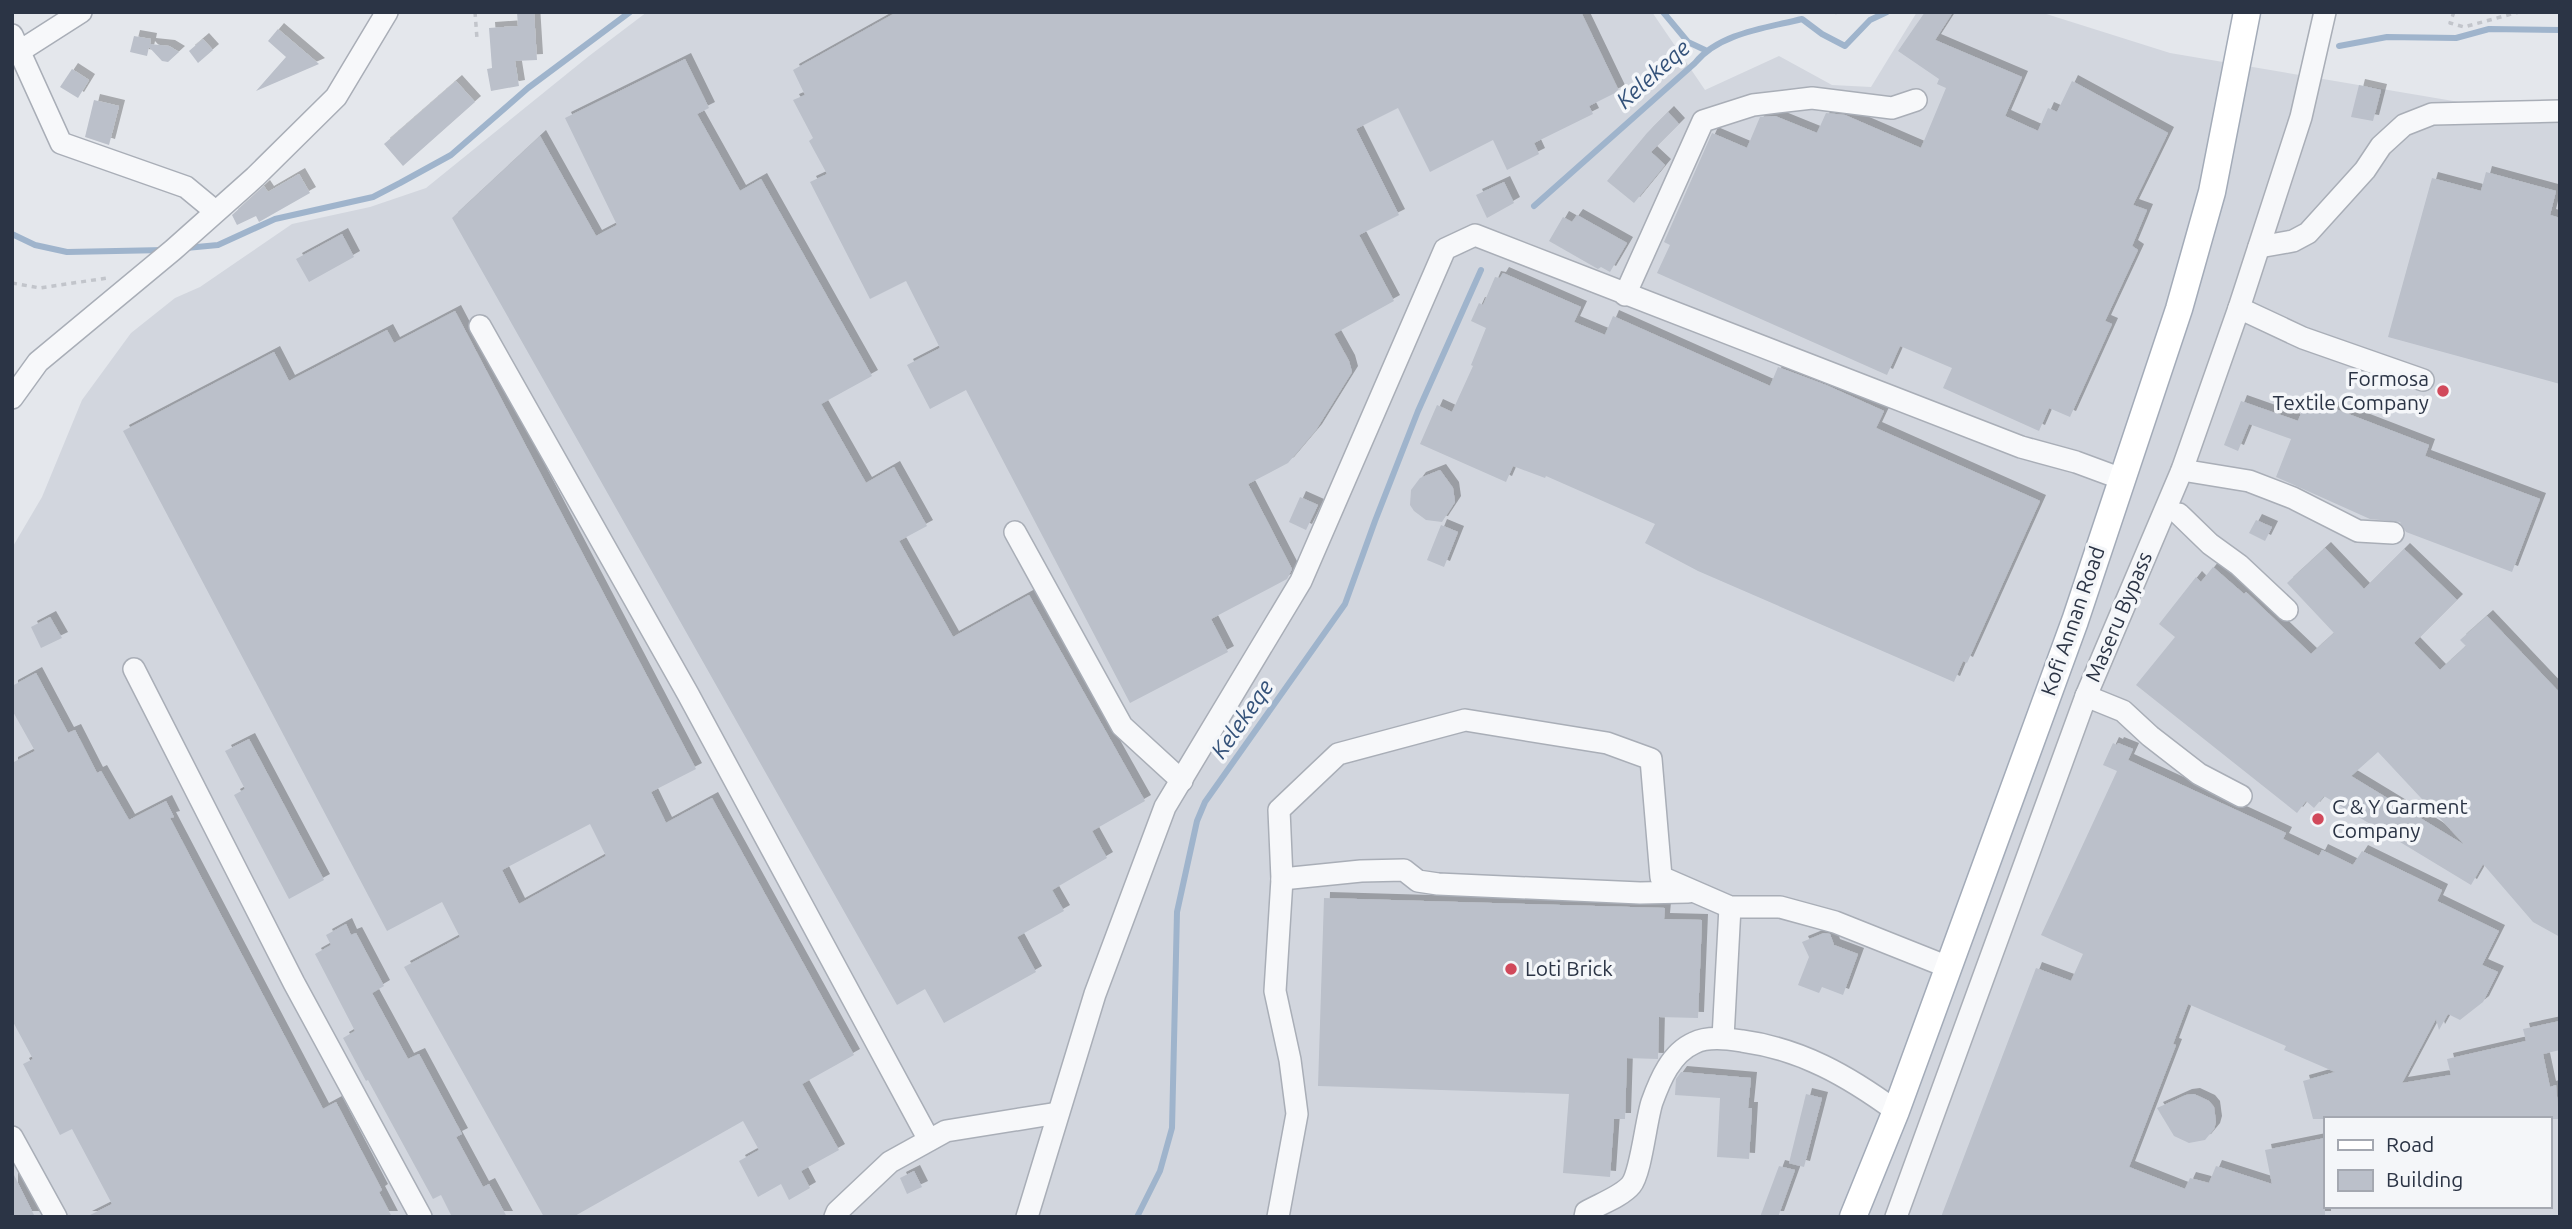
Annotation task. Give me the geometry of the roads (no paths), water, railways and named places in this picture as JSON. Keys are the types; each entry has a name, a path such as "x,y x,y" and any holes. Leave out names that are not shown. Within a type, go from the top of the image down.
{"main road":[{"name":"Kofi Annan Road","path":"1853,1217 1896,1111 2075,621 2179,309 2212,192 2247,12"}],"street":[{"path":"81,12 16,43 61,143 186,187 215,211"},
{"path":"12,398 38,362 255,177 336,97 387,12"},
{"name":"Maseru Bypass","path":"1896,1217 2086,696 2182,470 2239,308 2301,117 2325,12"},
{"path":"1625,295 1703,121 1753,105 1812,98 1892,108 1916,100"},
{"path":"2259,247 2293,241 2308,233 2365,170 2381,146 2404,125 2432,114 2560,111"},
{"path":"1027,1217 1094,993 1165,807 1301,581 1445,249 1475,235 2021,447 2076,462 2122,479"},
{"path":"2239,308 2304,338 2423,380"},
{"path":"480,326 688,694 929,1140"},
{"path":"2182,470 2249,481 2293,498 2358,531 2393,533"},
{"path":"2179,514 2287,610"},
{"path":"1015,532 1122,726 1182,781"},
{"path":"134,669 294,983 421,1217"},
{"path":"2086,696 2123,711 2199,774 2241,796"},
{"path":"1278,1217 1297,1114 1290,1060 1275,991 1282,880 1279,810 1338,754 1465,720 1607,743 1651,759 1661,877 1730,907 1780,907 1835,922 1948,967"},
{"path":"1282,880 1361,871 1404,870 1418,881 1438,884 1640,893 1696,892"},
{"path":"1723,1038 1730,907"},
{"path":"1585,1217 1586,1212 1605,1200 1622,1194 1633,1183 1652,1103 1668,1064 1694,1043 1723,1038 1773,1045 1820,1064 1866,1089 1896,1111"},
{"path":"835,1217 837,1212 891,1162 946,1131 1058,1113"},
{"path":"12,1138 56,1217"}],"waterway":[{"path":"186,248 218,245 275,219 373,197 400,183 451,155 528,88 630,12"},
{"path":"1663,12 1688,42 1705,50"},
{"name":"Kelekeqe","path":"1534,206 1717,45 1744,33 1802,19 1845,46 1870,20 1887,12"},
{"name":"Kelekeqe","path":"2339,46 2387,37 2456,38 2489,29 2560,30"},
{"path":"12,234 35,245 67,252 165,250"},
{"name":"Kelekeqe","path":"1137,1217 1160,1171 1172,1128 1177,912 1197,821 1205,802 1345,604 1418,411 1481,270"}],"place":[{"name":"Formosa Textile Company","path":"2443,391"},
{"name":"C & Y Garment Company","path":"2318,819"},
{"name":"Loti Brick","path":"1511,969"}]}
